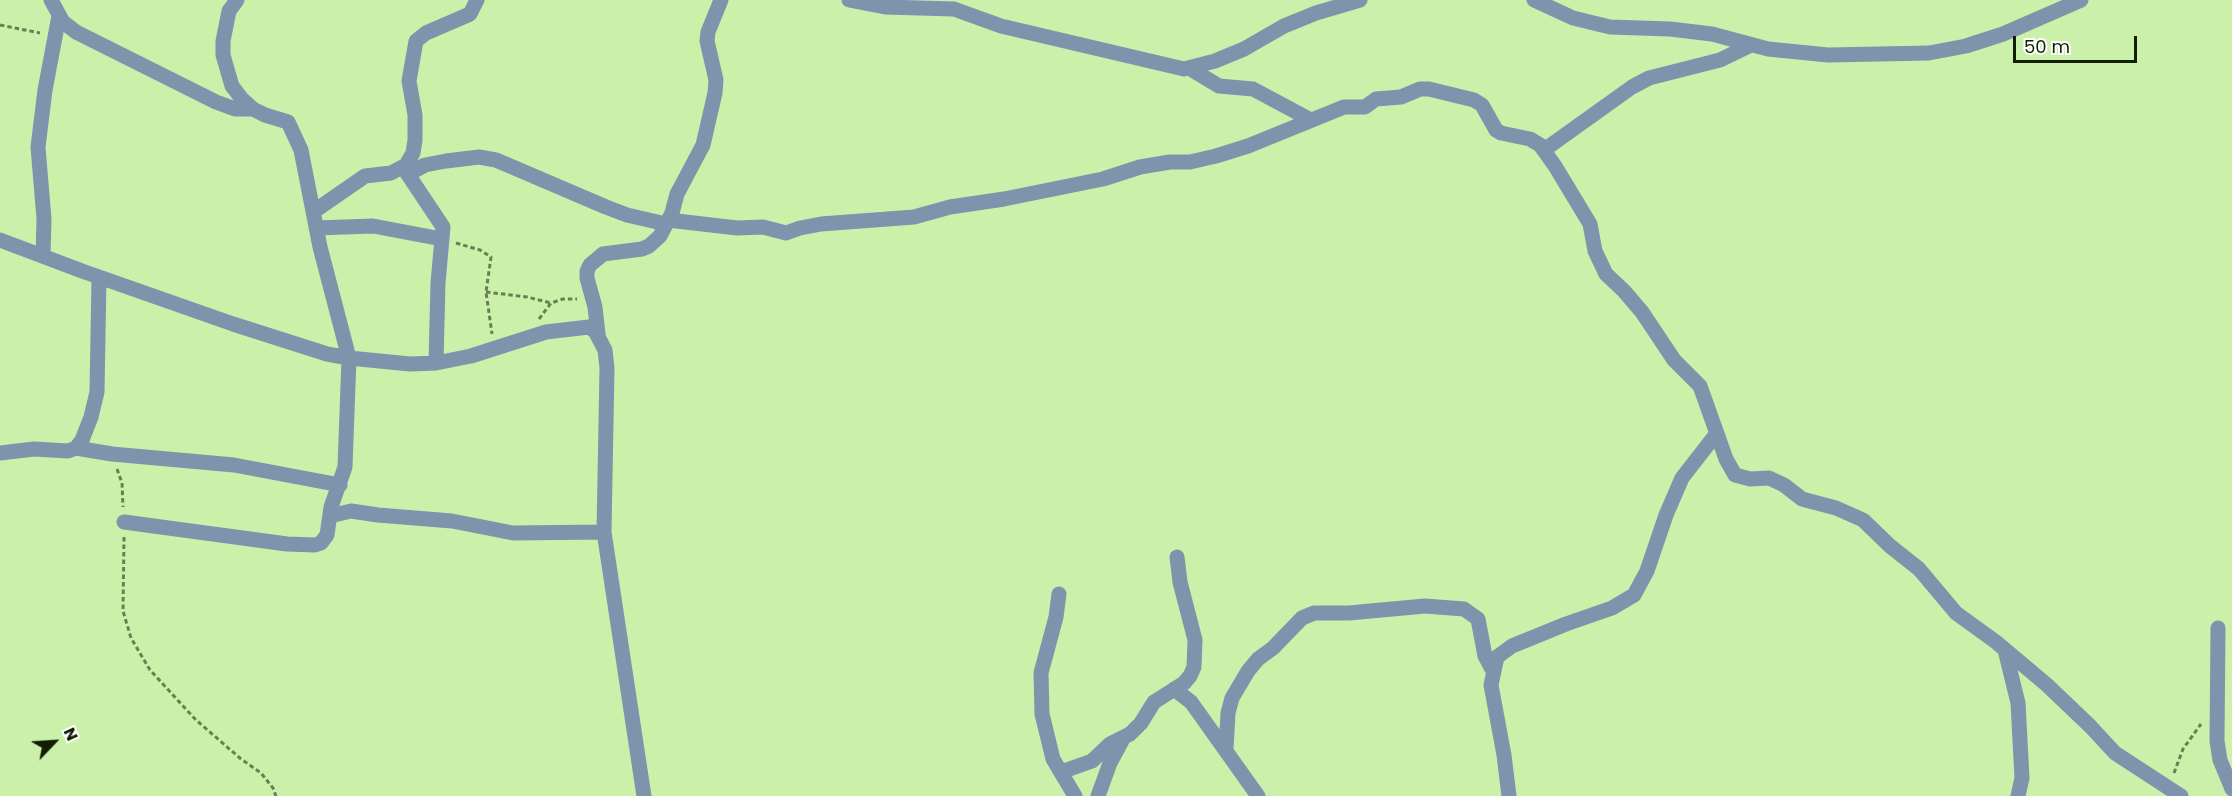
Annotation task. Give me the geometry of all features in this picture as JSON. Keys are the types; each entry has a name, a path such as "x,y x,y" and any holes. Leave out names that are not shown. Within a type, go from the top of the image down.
{"street":[{"path":"51,0 59,16 76,32 216,102 235,109 253,109"},
{"path":"124,522 287,544 315,545 321,543 327,535 331,507 345,467 348,358 316,228 301,150 288,122 253,109 232,86 223,55 223,41 230,11 237,0"},
{"path":"406,170 413,153 415,140 415,115 409,81 416,41 420,36 470,14 477,0"},
{"path":"644,796 604,532 607,368 598,334 587,271 594,260 603,254 649,246 660,236 667,222 677,194 703,145 716,80 707,41 708,32 721,0"},
{"path":"849,0 885,7 950,4 1001,26 1189,68 1220,86 1252,89 1311,120"},
{"path":"1189,68 1215,61 1244,49 1284,26 1316,13 1360,0"},
{"path":"1534,0 1554,11 1585,22 1610,27 1670,28 1712,34 1768,49 1828,55 1929,53 2003,34 2081,0"},
{"path":"43,256 44,219 38,147 45,90 59,16"},
{"path":"1544,150 1632,87 1649,78 1720,60 1751,45"},
{"path":"313,212 365,176 479,157 496,160 627,215 667,222 737,228 763,227 786,233 821,224 914,217 950,207 1004,199 1103,179 1140,167 1170,162 1190,162 1248,146 1344,107 1365,107 1376,99 1401,97 1420,89 1429,89 1479,102 1496,130 1530,140 1544,150 1590,224 1597,257 1605,274 1642,312 1674,360 1700,386 1726,459 1735,475 1750,479 1769,478 1784,485 1802,499 1836,508 1863,520 1919,569 1956,613 2048,685 2115,753 2176,793"},
{"path":"406,170 440,220 442,227 436,363"},
{"path":"316,228 373,226 442,239"},
{"path":"0,240 99,278 233,324 327,354 348,358 410,364 436,363 471,357 534,336 572,327 589,327 598,334"},
{"path":"76,448 87,432 97,392 99,278"},
{"path":"1509,796 1491,685 1497,657 1512,646 1612,608 1634,595 1647,571 1666,515 1682,478 1717,433"},
{"path":"0,453 34,450 68,451 76,448 112,454 234,465 338,488 351,511"},
{"path":"330,516 351,511 452,520 498,532 513,533 604,532"},
{"path":"1061,772 1092,761 1110,744 1124,737 1141,723 1154,702 1190,676 1194,667 1195,652 1193,627 1180,582 1177,557"},
{"path":"1059,594 1056,617 1041,674 1044,727 1053,759 1075,796"},
{"path":"1226,749 1228,713 1232,698 1248,671 1302,618 1314,613 1349,613 1425,606 1464,609 1478,619 1485,656 1493,671"},
{"path":"2218,628 2217,741 2220,760 2232,789"},
{"path":"2005,650 2018,703 2022,778 2018,796"},
{"path":"1174,689 1191,702 1258,796"},
{"path":"1098,796 1110,762 1124,737"}],"path":[{"path":"0,25 55,35"},
{"path":"442,239 489,254 492,260 486,292 495,348"},
{"path":"486,292 527,297 551,303 570,298 594,303"},
{"path":"534,336 538,320 551,303"},
{"path":"112,454 122,483 123,610 131,638 150,670 196,720 261,773 273,788 276,796"},
{"path":"2176,793 2177,761 2183,748 2217,697"}]}
